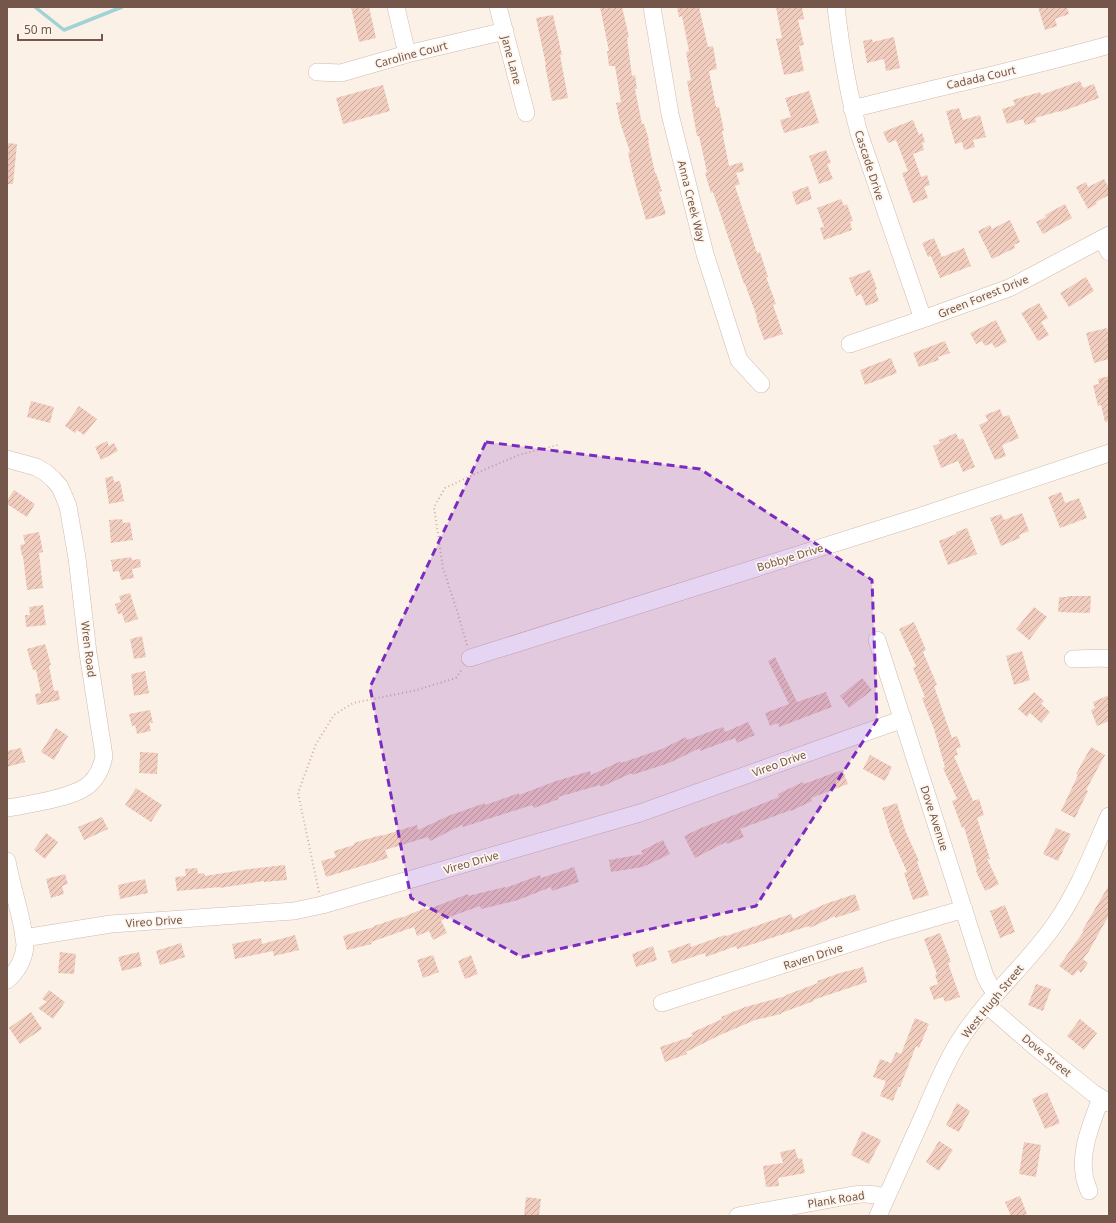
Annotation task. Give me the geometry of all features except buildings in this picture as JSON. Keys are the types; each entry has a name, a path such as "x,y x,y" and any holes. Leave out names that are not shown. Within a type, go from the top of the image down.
{"street":[{"path":"396,7 408,54"},
{"name":"Jane Lane","path":"498,7 526,113"},
{"name":"Anna Creek Way","path":"652,7 670,114 705,254 739,360 762,384"},
{"name":"Cascade Drive","path":"836,7 844,66 852,109 868,162 923,319"},
{"name":"Caroline Court","path":"317,72 341,73 408,54 504,31"},
{"name":"Cadada Court","path":"852,109 917,92 1014,70 1109,45"},
{"name":"Green Forest Drive","path":"850,344 1009,288 1107,242"},
{"name":"Bobbye Drive","path":"470,658 918,517 1109,453"},
{"name":"Wren Road","path":"7,459 36,467 45,472 60,487 68,506 84,606 88,653 104,756 99,771 94,779 88,786 80,791 71,795 7,808"},
{"name":"Dove Avenue","path":"877,640 986,976 991,1000"},
{"path":"1073,659 1109,658"},
{"name":"Vireo Drive","path":"24,938 111,924 294,911 322,905 640,813 903,719"},
{"name":"West Hugh Street","path":"878,1216 945,1066 968,1029 1056,924 1072,896 1109,816"},
{"path":"7,861 24,938 24,949 21,962 17,970 7,980"},
{"name":"Raven Drive","path":"662,1003 892,930 964,909"},
{"name":"Dove Street","path":"991,1000 1033,1045 1105,1101"},
{"path":"1089,1191 1083,1171 1084,1157 1091,1123 1105,1101"},
{"name":"Plank Road","path":"738,1216 863,1193 886,1198"}],"path":[{"path":"322,905 298,793 316,744 334,715 353,703 417,690 456,678 470,658 443,568 434,507 445,488 519,455 558,445"}],"highlighted area":[{"path":"486,442 700,469 872,580 877,720 756,906 522,957 411,898 370,687"}],"waterway":[{"path":"35,7 64,30 122,7"}]}
